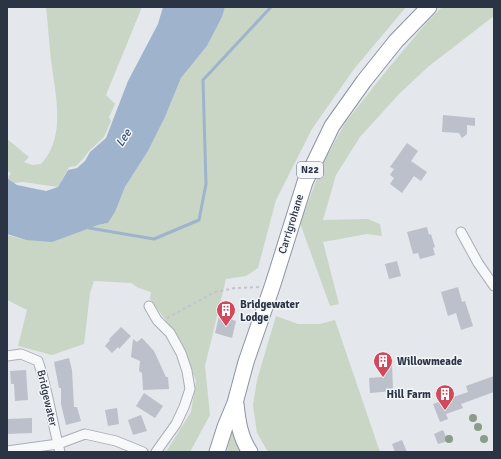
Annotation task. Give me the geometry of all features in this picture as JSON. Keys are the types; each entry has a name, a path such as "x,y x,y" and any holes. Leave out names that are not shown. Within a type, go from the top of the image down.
{"highway":[{"name":"Carrigrohane","path":"217,452 235,403 246,362 273,284 305,182 332,126 364,81 396,41 429,7"},
{"name":"Carrigrohane","path":"235,403 243,441 250,452"}],"street":[{"path":"460,232 478,263 494,286"},
{"path":"149,306 157,320 170,333 180,353 190,388 184,407 176,424 156,452"},
{"name":"Bridgewater","path":"7,356 21,354 38,361 44,379 59,448"},
{"path":"7,451 59,448 85,434 116,441 143,452"}],"path":[{"path":"161,324 165,320 215,292 235,288 263,287"}],"green space":[{"path":"46,7 142,7 106,95 115,104 109,117 111,121 104,137 76,166 69,167 58,187 23,182 14,183 8,178 11,173 7,171 7,139 29,157 24,162 32,165 41,164 49,153 54,141 57,128 57,114"},
{"path":"225,7 406,7 354,69 312,129 276,200 258,268 246,276 226,279 205,366 210,415 190,452 166,452 191,412 196,381 181,341 150,299 151,292 139,288 131,283 94,281 90,293 84,344 52,355 18,346 27,310 7,300 7,235 26,240 79,231 108,223 115,212 125,187 148,151 165,117 181,78 207,46 222,17"},
{"path":"442,7 494,7 494,16 429,66 399,94 360,137 336,175 323,220 368,219 380,224 382,236 367,234 323,242 339,304 330,306 300,223 323,163 345,123 427,22"},
{"path":"276,316 298,324 320,324 335,320 380,452 268,452 257,433 253,405 257,380"},
{"path":"233,419 242,452 227,452"}],"water":[{"name":"Lee","path":"163,7 225,7 222,17 207,46 181,78 165,117 148,151 125,187 115,212 108,223 98,225 52,242 26,240 7,234 7,178 17,185 46,191 58,187 68,170 77,168 85,161 90,152 106,138 128,81 158,24"}],"building":[{"path":"443,115 475,118 475,126 467,125 467,134 462,138 459,133 442,132"},
{"path":"407,143 418,151 411,161 427,172 421,181 414,176 402,193 390,184 394,178 390,175 394,169 390,167"},
{"path":"427,227 435,247 433,248 435,255 420,259 418,253 413,254 407,232"},
{"path":"397,261 401,276 389,279 385,264"},
{"path":"458,287 462,302 465,301 473,326 461,330 456,313 448,316 441,292"},
{"name":"Bridgewater Lodge","path":"219,316 236,321 232,338 215,333"},
{"path":"121,327 131,336 119,349 118,347 112,353 105,346 110,340 109,339"},
{"path":"142,338 154,351 166,377 168,377 169,389 143,390 142,373 139,371 140,361 131,357 133,339 137,342"},
{"path":"69,358 72,370 74,407 77,407 81,421 66,425 61,404 61,388 59,388 54,362"},
{"name":"Willowmeade","path":"381,363 392,363 393,391 370,393 369,378 382,377"},
{"path":"26,370 28,400 15,401 14,384 11,384 10,371"},
{"path":"494,376 494,392 461,404 463,408 446,414 448,419 440,422 433,404 468,392 466,386"},
{"path":"144,393 163,406 155,418 136,406"},
{"path":"117,408 119,424 108,426 105,410"},
{"path":"141,415 147,431 133,435 128,420"},
{"path":"32,418 32,433 7,434 7,419"},
{"path":"443,430 448,441 438,444 434,434"},
{"path":"402,440 407,452 395,452 392,444"}],"waterway":[{"path":"89,228 154,239 199,220 206,184 203,80 271,7"}],"place":[{"name":"Bridgewater Lodge","path":"226,327"},
{"name":"Willowmeade","path":"383,378"},
{"name":"Hill Farm","path":"445,411"}]}
